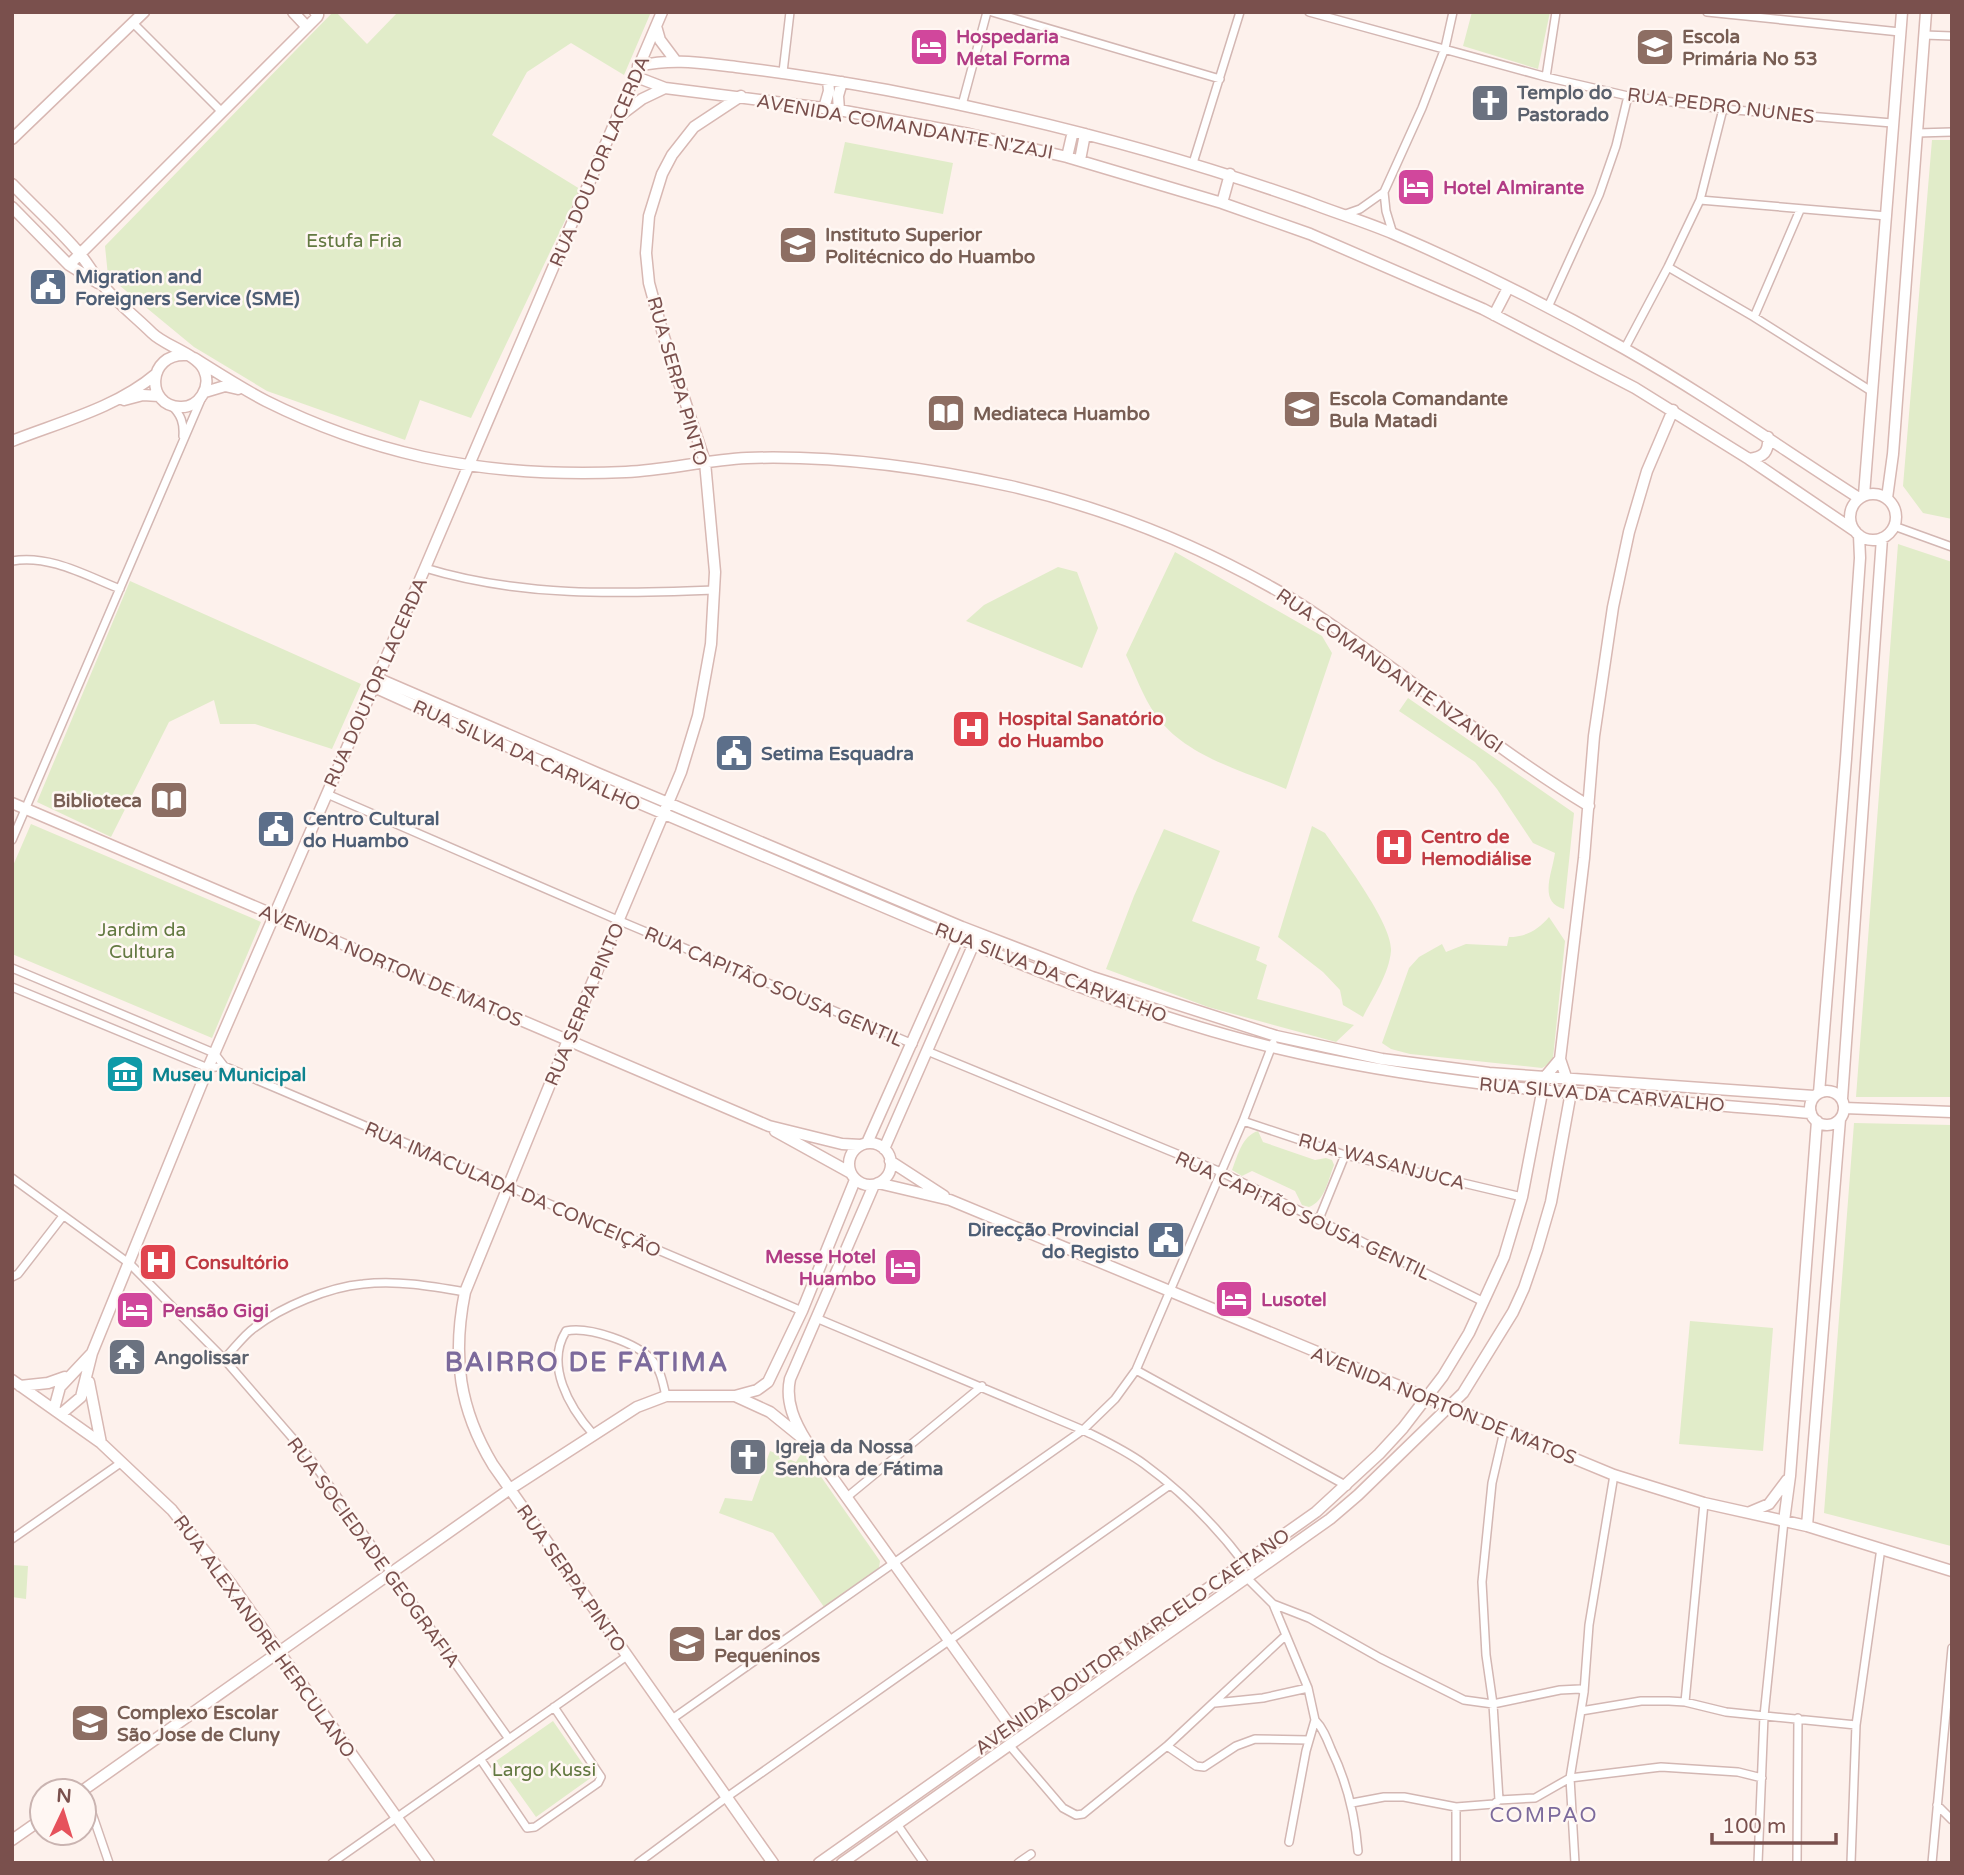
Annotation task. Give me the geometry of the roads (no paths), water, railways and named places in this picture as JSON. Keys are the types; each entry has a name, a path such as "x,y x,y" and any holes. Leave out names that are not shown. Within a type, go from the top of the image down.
{"street":[{"path":"12,139 144,12"},
{"path":"293,12 307,27"},
{"path":"69,265 307,27 318,15 315,12"},
{"name":"RUA DOUTOR LACERDA","path":"58,1411 81,1397 93,1353 214,1053 662,12"},
{"path":"783,72 790,12"},
{"path":"962,105 989,12 1220,79"},
{"path":"1193,163 1240,12"},
{"name":"RUA PEDRO NUNES","path":"1309,12 1546,77 1628,96 1723,109 1892,123"},
{"path":"1343,215 1360,209 1384,192 1422,108 1445,48 1453,12"},
{"path":"1546,77 1556,12"},
{"path":"1709,12 1900,33"},
{"path":"1758,1863 1764,1716 1790,1476 1814,1117 1811,1103 1817,1095 1860,558 1857,533 1850,513 1862,497 1902,12"},
{"path":"1857,533 1870,540 1882,538 1894,526 1896,514 1887,498 1893,454 1926,12"},
{"path":"133,23 221,111"},
{"path":"656,26 660,40 675,60"},
{"path":"1924,35 1952,36"},
{"name":"AVENIDA COMANDANTE N'ZAJI","path":"636,71 675,60 783,72 842,82 962,105 1086,134 1230,174 1393,234 1548,307 1625,348 1862,497"},
{"name":"AVENIDA COMANDANTE N'ZAJI","path":"636,71 665,88 839,110 969,134 1068,157 1222,203 1310,234 1494,315 1635,388 1749,459 1857,533"},
{"path":"824,108 829,91 828,80"},
{"path":"839,110 838,96 842,82"},
{"path":"615,119 642,99 665,88"},
{"name":"RUA SERPA PINTO","path":"741,96 694,127 679,145 662,174 649,216 646,253 649,283 663,334 705,462 714,550 715,590 711,644 698,716 681,772 465,1292 460,1317 458,1365 463,1395 482,1446 773,1863"},
{"path":"1548,307 1599,195 1616,146 1628,96"},
{"path":"1625,348 1700,200 1723,109"},
{"path":"1068,157 1073,131"},
{"path":"1917,133 1952,132"},
{"path":"1080,160 1086,134"},
{"path":"1222,203 1230,174"},
{"name":"RUA COMANDANTE NZANGI","path":"12,184 79,253 103,286 156,337 270,403 370,443 423,457 538,471 655,469 743,458 847,459 929,471 1054,498 1181,542 1272,587 1338,629 1506,751 1589,806"},
{"path":"1384,192 1393,234"},
{"path":"1700,200 1887,216"},
{"name":"RUA COMANDANTE NZANGI","path":"12,207 69,265 103,286"},
{"path":"1754,317 1800,210"},
{"path":"1668,267 1754,317 1871,391"},
{"path":"1494,315 1508,288"},
{"path":"156,337 162,354 155,381 162,399 179,413 183,422 183,440"},
{"path":"12,441 129,392 171,357 190,357 205,371 207,380 204,394 12,840"},
{"name":"RUA COMANDANTE NZANGI","path":"204,394 225,386 246,390"},
{"path":"103,405 143,396 162,399 180,407 197,402 204,394"},
{"path":"1571,1092 1560,1059 1589,806 1594,736 1609,633 1629,532 1647,471 1673,410"},
{"path":"1749,459 1765,454 1769,447 1768,437"},
{"path":"1862,497 1876,494 1887,498"},
{"path":"1894,526 1952,547"},
{"path":"1807,1526 1843,1104 1882,538"},
{"path":"12,561 32,559 57,565 120,589"},
{"path":"425,568 464,579 530,590 593,594 715,590"},
{"name":"RUA SILVA DA CARVALHO","path":"375,682 522,747 597,773 962,927 1138,993 1276,1036 1419,1065 1489,1073 1817,1095"},
{"name":"RUA SILVA DA CARVALHO","path":"522,747 593,784 958,938 1133,1005 1272,1047 1418,1077 1814,1117"},
{"path":"593,784 597,773"},
{"name":"RUA CAPITÃO SOUSA GENTIL","path":"327,794 913,1044"},
{"name":"AVENIDA NORTON DE MATOS","path":"12,803 769,1126 842,1144 864,1144"},
{"path":"720,839 726,828"},
{"path":"798,871 803,860"},
{"path":"98,1779 510,1489 637,1407 666,1396 735,1396 757,1390 768,1382 802,1311 853,1177 850,1157 864,1144 913,1044 962,927"},
{"path":"884,1149 978,933"},
{"path":"12,968 214,1053"},
{"path":"30,994 36,978"},
{"path":"12,987 208,1068 224,1066"},
{"path":"1133,1005 1138,993"},
{"path":"1200,1026 1205,1015"},
{"path":"120,1031 126,1017"},
{"path":"672,1719 994,1490 1083,1430 1115,1399 1136,1370 1244,1121 1276,1036"},
{"name":"RUA CAPITÃO SOUSA GENTIL","path":"927,1051 1221,1172 1484,1302"},
{"name":"RUA IMACULADA DA CONCEIÇÃO","path":"214,1053 224,1066 802,1311"},
{"path":"1545,1077 1560,1059"},
{"path":"1418,1077 1419,1065"},
{"path":"1488,1085 1489,1073"},
{"name":"AVENIDA DOUTOR MARCELO CAETANO","path":"819,1863 1316,1512 1380,1454 1427,1398 1469,1333 1504,1257 1522,1197 1545,1077"},
{"path":"1817,1095 1830,1091 1843,1104 1952,1112"},
{"name":"AVENIDA DOUTOR MARCELO CAETANO","path":"842,1863 1306,1538 1358,1495 1449,1408 1478,1371 1524,1288 1550,1202 1571,1092"},
{"path":"1537,1111 1544,1099 1558,1096 1563,1099 1568,1114"},
{"path":"1814,1117 1827,1125 1840,1119"},
{"name":"RUA WASANJUCA","path":"1244,1121 1345,1156 1522,1197"},
{"name":"AVENIDA NORTON DE MATOS","path":"769,1126 853,1177"},
{"path":"864,1144 884,1149 890,1161 886,1176 876,1184 816,1318 788,1389 791,1411 807,1442 1011,1727"},
{"path":"1319,1219 1345,1156"},
{"name":"AVENIDA NORTON DE MATOS","path":"890,1161 950,1200"},
{"path":"853,1177 876,1184"},
{"name":"RUA SOCIEDADE GEOGRAFIA","path":"12,1178 130,1264 224,1359 309,1457 509,1739"},
{"name":"AVENIDA NORTON DE MATOS","path":"876,1184 950,1200 1614,1475 1704,1503 1807,1526 1952,1571"},
{"path":"12,1277 18,1274 63,1216"},
{"path":"224,1359 253,1329 282,1310 347,1287 363,1284 421,1284 465,1292"},
{"path":"816,1318 1083,1430 1143,1463 1170,1485 1228,1542 1244,1563"},
{"path":"593,1434 564,1388 558,1353 559,1343 566,1331 578,1328 605,1334 640,1352 652,1360 666,1396"},
{"name":"RUA DOUTOR LACERDA","path":"58,1411 60,1387 93,1353"},
{"path":"1136,1370 1347,1486"},
{"path":"15,1383 55,1381 75,1372"},
{"path":"88,1374 101,1443"},
{"name":"RUA ALEXANDRE HERCULANO","path":"15,1383 101,1443 172,1510 201,1544 279,1651 429,1863"},
{"path":"846,1497 982,1386"},
{"path":"735,1396 780,1418 807,1442"},
{"path":"1499,1800 1482,1582 1492,1483 1504,1431"},
{"path":"12,1539 122,1462"},
{"path":"1575,1863 1570,1778 1584,1692 1589,1625 1614,1475"},
{"path":"1749,1512 1769,1504 1790,1476"},
{"path":"638,1863 727,1797 1170,1485"},
{"path":"1685,1702 1704,1503"},
{"path":"1851,1863 1857,1725 1881,1548"},
{"path":"1247,1578 1273,1604 1309,1618 1464,1700 1493,1704 1560,1690 1580,1689 1584,1692"},
{"path":"1273,1604 1308,1688 1315,1720 1323,1730 1343,1773 1352,1803 1359,1851"},
{"path":"1010,1746 1063,1808 1076,1815 1091,1808 1167,1746 1285,1636"},
{"path":"1932,1863 1952,1648"},
{"path":"332,1863 627,1656"},
{"path":"1214,1703 1263,1698 1308,1688"},
{"path":"1581,1711 1641,1702 1685,1702 1726,1712 1798,1717 1857,1725"},
{"path":"481,1760 527,1828 535,1827 598,1783 601,1777 554,1707"},
{"path":"1797,1863 1798,1717"},
{"path":"1289,1842 1308,1740 1315,1720"},
{"path":"1167,1746 1196,1766 1204,1767 1236,1746 1255,1739 1308,1740"},
{"path":"1352,1803 1384,1797 1404,1797 1456,1807 1494,1804 1499,1800 1535,1798 1570,1778 1661,1768 1738,1772 1762,1778"},
{"path":"1937,1804 1952,1820"},
{"path":"1456,1807 1456,1863"},
{"path":"897,1824 924,1863"},
{"path":"12,1840 28,1829"},
{"path":"98,1832 109,1863"},
{"path":"1018,1863 1031,1854"}],"place":[{"name":"Hospedaria Metal Forma","path":"929,47"},
{"name":"Escola Primária No 53","path":"1655,47"},
{"name":"Templo do Pastorado","path":"1490,103"},
{"name":"Hotel Almirante","path":"1416,187"},
{"name":"Instituto Superior Politécnico do Huambo","path":"798,245"},
{"name":"Migration and Foreigners Service (SME)","path":"48,287"},
{"name":"Escola Comandante Bula Matadi","path":"1302,409"},
{"name":"Mediateca Huambo","path":"946,413"},
{"name":"Hospital Sanatório do Huambo","path":"971,729"},
{"name":"Setima Esquadra","path":"734,753"},
{"name":"Biblioteca","path":"169,800"},
{"name":"Centro Cultural do Huambo","path":"276,829"},
{"name":"Centro de Hemodiálise","path":"1394,847"},
{"name":"Museu Municipal","path":"125,1074"},
{"name":"Direcção Provincial do Registo","path":"1166,1240"},
{"name":"Consultório","path":"158,1262"},
{"name":"Messe Hotel Huambo","path":"903,1267"},
{"name":"Lusotel","path":"1234,1299"},
{"name":"Pensão Gigi","path":"135,1310"},
{"name":"Angolissar","path":"127,1357"},
{"name":"Igreja da Nossa Senhora de Fátima","path":"748,1457"},
{"name":"Lar dos Pequeninos","path":"687,1644"},
{"name":"Complexo Escolar São Jose de Cluny","path":"90,1723"}],"district":[{"name":"BAIRRO DE FÁTIMA","path":"587,1362"},
{"name":"COMPAO","path":"1544,1815"}],"park label":[{"name":"Estufa Fria","path":"354,240"},
{"name":"Jardim da Cultura","path":"142,940"},
{"name":"Largo Kussi","path":"544,1769"}]}
